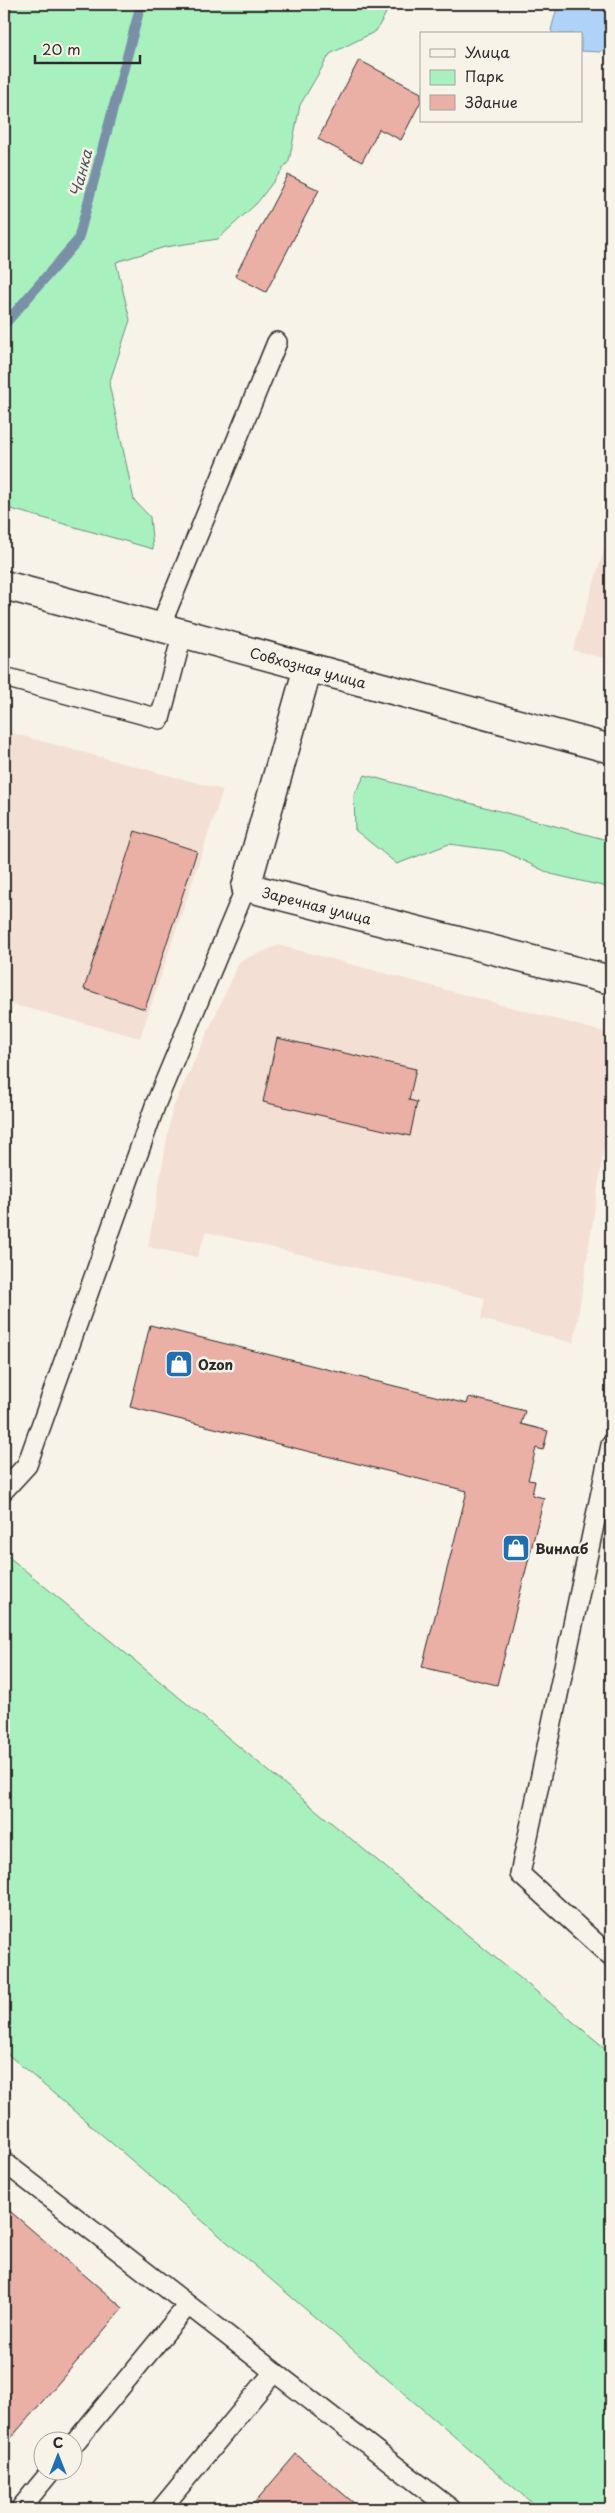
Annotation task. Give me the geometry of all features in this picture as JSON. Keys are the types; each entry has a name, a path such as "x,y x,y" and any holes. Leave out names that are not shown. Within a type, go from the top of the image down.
{"main road":[{"name":"Совхозная улица","path":"4,585 611,750"},
{"name":"Заречная улица","path":"308,667 246,887 611,980"}],"lane":[{"path":"4,677 160,719 171,630 277,342"},
{"path":"4,1490 28,1465 156,1103 246,887"},
{"path":"611,1445 520,1874 611,1957"},
{"path":"4,2162 451,2509"},
{"path":"82,2434 188,2305"},
{"path":"160,2509 274,2372"},
{"path":"20,2509 44,2480"}],"shaded area":[{"path":"611,528 611,660 573,650"},
{"path":"4,731 223,790 140,1038 4,1002"},
{"path":"279,945 611,1034 611,1103 574,1343 481,1319 485,1298 206,1232 197,1257 148,1247 172,1110 240,961"}],"green space":[{"path":"13,4 391,4 376,31 330,54 300,105 289,161 257,203 218,239 165,247 116,262 130,320 109,384 134,500 150,517 153,549 4,507 4,27"},
{"path":"365,775 611,841 611,888 551,874 503,851 449,844 397,864 355,830 354,795"},
{"path":"4,1553 611,2053 611,2509 539,2509 4,2051"}],"water":[{"path":"558,4 611,4 611,42 601,52 582,51 582,32 552,32"}],"building":[{"path":"359,60 420,92 420,103 401,140 379,129 362,162 318,139"},
{"path":"288,175 319,190 266,292 235,276"},
{"path":"135,831 197,851 145,1009 84,989"},
{"path":"277,1038 416,1069 409,1100 417,1102 410,1136 263,1102"},
{"path":"150,1325 467,1404 469,1397 525,1411 521,1424 548,1431 543,1450 536,1448 528,1480 535,1481 532,1495 544,1498 497,1685 422,1667 467,1491 130,1407"},
{"path":"4,2206 123,2308 4,2446"},
{"path":"296,2454 361,2509 249,2509"}],"waterway":[{"name":"Чанка","path":"4,325 78,240 141,4"}],"place":[{"name":"Ozon","path":"179,1364"},
{"name":"Винлаб","path":"516,1548"}]}
